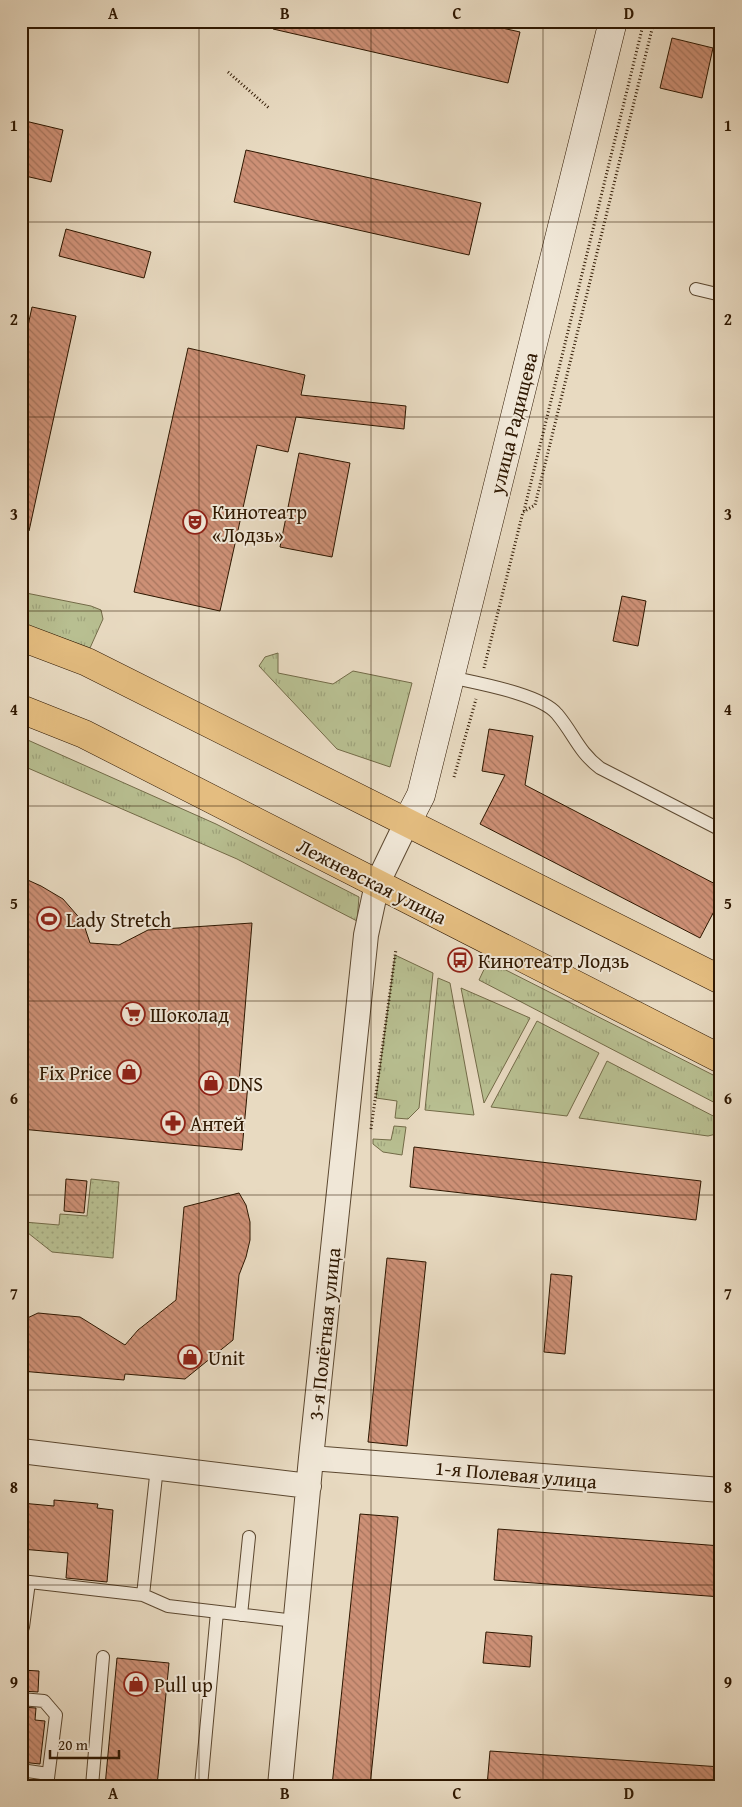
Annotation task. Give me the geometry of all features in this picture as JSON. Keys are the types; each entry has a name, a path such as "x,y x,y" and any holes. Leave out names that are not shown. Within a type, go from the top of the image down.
{"highway":[{"path":"21,637 87,662 721,980"},
{"name":"Лежневская улица","path":"21,710 84,734 721,1059"}],"street":[{"name":"улица Радищева","path":"407,822 421,795 613,21"},
{"name":"3-я Полётная улица","path":"280,1786 311,1458 366,936 377,884 407,822"},
{"path":"21,1451 309,1486"},
{"name":"1-я Полевая улица","path":"311,1458 721,1490"}],"lane":[{"path":"696,289 721,294"},
{"path":"450,677 545,704 557,713 586,757 600,768 721,830"},
{"path":"143,1595 157,1468"},
{"path":"241,1614 249,1538"},
{"path":"23,1627 25,1581 143,1595 168,1606 295,1621"},
{"path":"201,1786 217,1612"},
{"path":"92,1786 103,1657"},
{"path":"21,1699 44,1701 56,1715 48,1780 21,1770"}],"path":[{"path":"453,778 480,684 524,512 644,21"},
{"path":"524,512 535,505 654,21"},
{"path":"228,72 269,108"}],"green space":[{"path":"21,592 91,606 101,610 103,619 90,648 21,623"},
{"path":"278,653 278,673 333,684 353,671 412,683 390,767 337,749 259,666 265,657"},
{"path":"21,737 216,824 359,897 357,921 237,859 21,765"},
{"path":"395,955 433,973 419,1108 408,1119 395,1118 397,1101 376,1098"},
{"path":"488,961 721,1079 721,1106 479,980"},
{"path":"438,978 450,983 474,1115 425,1110"},
{"path":"461,988 530,1018 484,1103"},
{"path":"537,1021 599,1053 567,1116 491,1107"},
{"path":"607,1061 719,1119 716,1134 708,1136 579,1118"},
{"path":"394,1126 406,1127 402,1155 383,1152 373,1144 373,1139 391,1140"},
{"path":"91,1179 119,1182 113,1258 52,1252 23,1229 24,1222 59,1225 60,1214 87,1216"}],"building":[{"path":"274,21 471,21 520,32 508,83 273,29"},
{"path":"672,38 713,48 702,98 660,88"},
{"path":"21,120 63,130 51,182 21,175"},
{"path":"246,150 481,203 469,255 234,202"},
{"path":"66,229 151,252 144,278 59,256"},
{"path":"32,307 76,316 29,531 21,531 21,358"},
{"name":"Кинотеатр «Лодзь»","path":"188,348 305,375 301,395 406,406 404,429 296,417 288,452 257,445 220,611 134,592"},
{"path":"299,453 350,463 332,557 280,547"},
{"path":"622,596 646,601 638,646 613,641"},
{"path":"489,729 533,736 525,785 721,887 721,898 700,938 480,824 505,775 482,771"},
{"name":"Шоколад","path":"21,877 63,899 83,922 90,943 119,945 148,930 252,923 239,1083 248,1084 242,1150 21,1129"},
{"path":"414,1147 701,1181 696,1220 410,1187"},
{"path":"66,1179 87,1181 84,1213 64,1211"},
{"path":"239,1193 246,1205 250,1222 250,1240 239,1275 233,1340 185,1379 125,1374 124,1380 21,1371 21,1321 38,1313 80,1317 125,1345 138,1330 176,1300 184,1207"},
{"path":"387,1258 426,1262 407,1446 368,1442"},
{"path":"551,1274 572,1276 565,1354 544,1352"},
{"path":"54,1500 98,1504 97,1508 113,1510 107,1582 66,1578 68,1553 21,1549 21,1503 54,1506"},
{"path":"360,1514 398,1517 370,1786 332,1786"},
{"path":"498,1529 721,1546 721,1597 494,1580"},
{"path":"486,1632 532,1636 530,1667 483,1663"},
{"path":"117,1658 169,1663 157,1786 105,1786"},
{"path":"21,1670 39,1671 38,1692 21,1691"},
{"path":"21,1707 36,1708 35,1720 45,1721 40,1764 21,1762"},
{"path":"490,1751 721,1767 721,1786 487,1786"}],"place":[{"name":"Кинотеатр «Лодзь»","path":"195,522"},
{"name":"Lady Stretch","path":"49,919"},
{"name":"Кинотеатр Лодзь","path":"460,960"},
{"name":"Шоколад","path":"133,1014"},
{"name":"Fix Price","path":"129,1072"},
{"name":"DNS","path":"211,1083"},
{"name":"Антей","path":"173,1123"},
{"name":"Unit","path":"190,1357"},
{"name":"Pull up","path":"136,1684"}]}
